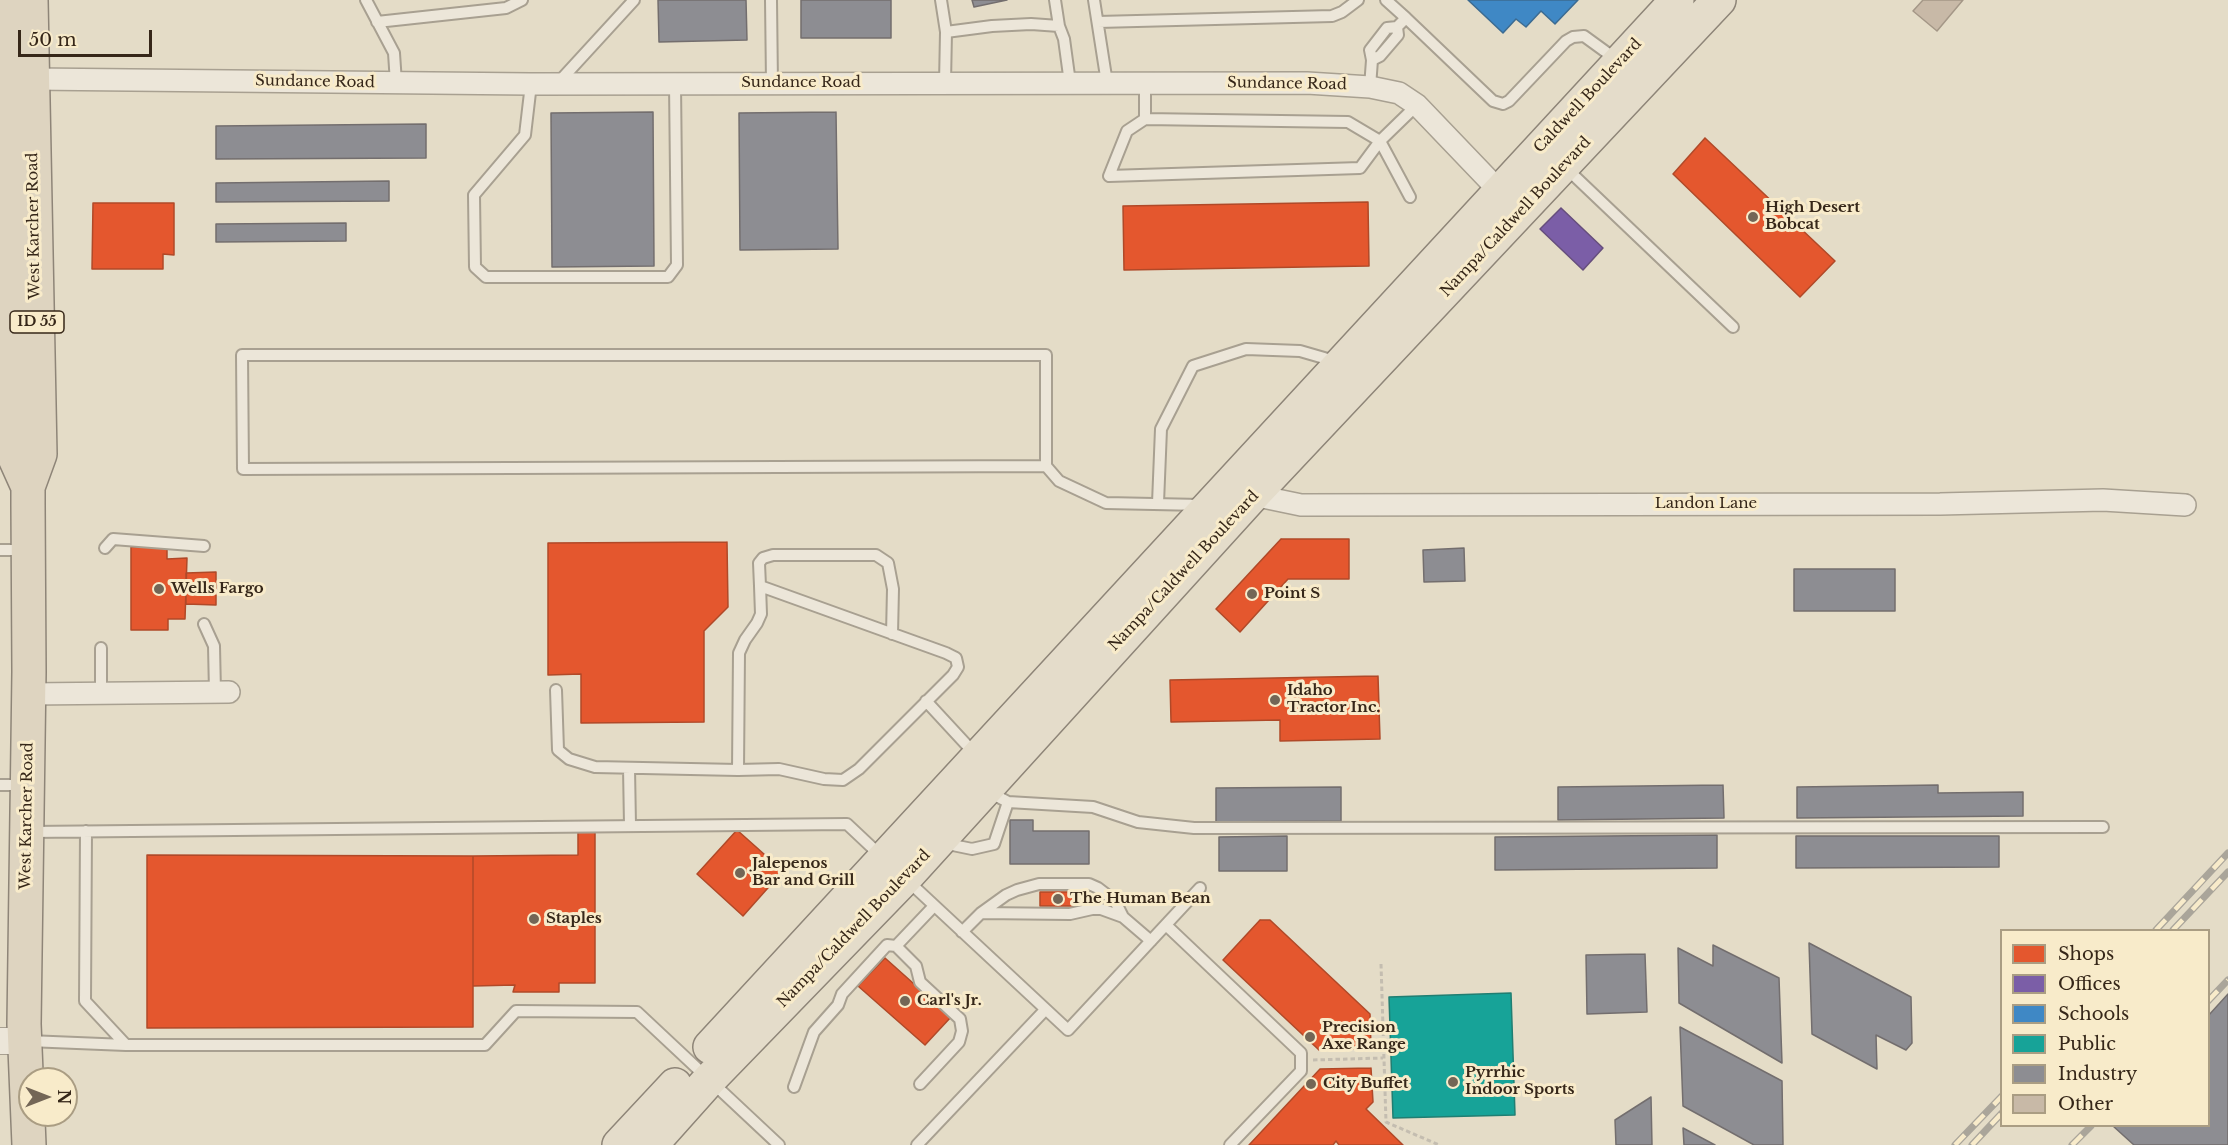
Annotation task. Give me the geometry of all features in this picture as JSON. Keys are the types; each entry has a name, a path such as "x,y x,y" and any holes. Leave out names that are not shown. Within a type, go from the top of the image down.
{"highway":[{"name":"West Karcher Road","path":"5,0 6,410 14,456 28,487"},
{"name":"West Karcher Road","path":"29,1145 13,1041 27,832 14,785 29,694 14,550 28,487 40,454 31,0"}],"main road":[{"name":"Nampa/Caldwell Boulevard","path":"894,868 937,842 996,796 1231,494 1341,363 1510,202 1564,166 1675,15 1719,0"},
{"name":"Caldwell Boulevard","path":"1510,202 1620,62 1675,15"},
{"name":"Nampa/Caldwell Boulevard","path":"619,1145 701,1073 894,868 977,756 1510,202"},
{"name":"Nampa/Caldwell Boulevard","path":"651,1145 701,1073"}],"street":[{"name":"Sundance Road","path":"31,79 531,84 1307,83 1371,87 1399,93 1417,105 1510,202"},
{"name":"Landon Lane","path":"1231,494 1301,505 1940,504 2103,500 2185,505"},
{"path":"29,694 222,692"}],"lane":[{"path":"366,0 394,53 396,83"},
{"path":"377,22 506,8 522,0"},
{"path":"557,84 634,0"},
{"path":"771,0 772,83"},
{"path":"941,0 946,32 945,83"},
{"path":"1055,0 1059,26 1064,39 1070,83"},
{"path":"1094,0 1107,83"},
{"path":"1098,22 1332,16 1342,12 1358,0"},
{"path":"1386,0 1493,101 1503,104 1509,101 1566,41 1573,37 1584,36 1620,62"},
{"path":"1371,87 1370,50 1387,28 1397,27 1407,18"},
{"path":"946,32 992,26 1030,24 1059,26"},
{"path":"1145,83 1145,119"},
{"path":"531,84 525,135 474,195 475,267 486,277 668,277 677,265 675,84"},
{"path":"1410,197 1380,141 1348,122 1145,119 1127,131 1109,176 1360,168 1380,141 1417,105"},
{"path":"1564,166 1733,327"},
{"path":"1158,503 1161,429 1193,366 1246,349 1300,351 1341,363"},
{"path":"1046,466 243,469 242,355 1047,355 1046,466 1059,481 1106,503 1158,503 1231,494"},
{"path":"105,548 112,539 204,546"},
{"path":"738,770 739,653 761,614 759,563 763,558 773,555 876,555 888,563 893,589 892,634"},
{"path":"556,690 558,750 569,759 595,767 779,769 824,779 843,780 859,769 958,667 956,658 760,586"},
{"path":"204,624 214,646 222,692"},
{"path":"101,648 101,693"},
{"path":"926,701 977,756"},
{"path":"629,768 630,825"},
{"path":"937,842 972,849 994,844 996,796 1092,807 1138,822 1194,828 2103,827"},
{"path":"27,832 847,824 1068,1030 1200,888"},
{"path":"86,831 85,1000 126,1045"},
{"path":"962,932 1006,895 1039,884 1089,884 1098,888 1115,902 1123,917"},
{"path":"896,946 934,906"},
{"path":"981,914 1070,914 1101,909 1123,917 1151,941"},
{"path":"1166,925 1300,1053 1300,1071 1230,1145"},
{"path":"795,1086 814,1032 838,1005 842,994 887,945 896,946 916,966 921,982 960,1019 962,1031 959,1042 920,1084"},
{"path":"917,1145 1045,1010"},
{"path":"13,1041 126,1045 485,1045 516,1011 637,1012 779,1145"}],"path":[{"path":"1381,964 1386,1122 1440,1145"},
{"path":"1300,1060 1383,1058"}],"building: Shops":[{"name":"High Desert Bobcat","path":"1705,138 1835,261 1800,297 1673,174"},
{"path":"1368,202 1369,266 1124,270 1123,206"},
{"path":"93,203 174,203 174,255 163,254 163,269 92,269"},
{"name":"Point S","path":"1281,539 1349,539 1349,579 1288,579 1240,632 1216,609"},
{"path":"727,542 728,607 704,631 704,722 581,723 581,674 548,675 548,543"},
{"name":"Wells Fargo","path":"131,547 167,547 167,559 187,558 185,619 168,619 168,630 131,630"},
{"path":"216,572 216,605 186,604 186,573"},
{"name":"Idaho Tractor Inc.","path":"1378,676 1380,739 1280,741 1280,720 1171,722 1170,680"},
{"name":"Jalepenos Bar and Grill","path":"737,830 783,871 743,916 697,874"},
{"name":"Staples","path":"578,831 595,831 595,983 559,983 559,992 513,992 515,985 473,986 473,856 578,855"},
{"path":"147,855 473,856 473,1027 147,1028"},
{"name":"The Human Bean","path":"1040,892 1075,892 1075,906 1040,906"},
{"path":"1260,920 1270,920 1370,1014 1371,1048 1319,1050 1223,960"},
{"name":"Carl's Jr.","path":"885,958 951,1017 925,1045 858,986"},
{"path":"1371,1068 1373,1102 1366,1109 1403,1145 1339,1145 1336,1141 1333,1145 1249,1145 1320,1069"}],"building: Offices":[{"path":"1561,208 1603,248 1583,270 1540,229"}],"building: Schools":[{"path":"1468,0 1578,0 1555,24 1541,11 1526,27 1516,19 1503,33"}],"building: Public":[{"name":"Pyrrhic Indoor Sports","path":"1511,993 1515,1115 1393,1118 1389,997"}],"building: Industry":[{"path":"658,0 746,0 747,40 659,42"},
{"path":"801,0 891,0 891,38 801,38"},
{"path":"972,0 1007,0 974,7"},
{"path":"653,112 654,266 552,267 551,113"},
{"path":"836,112 838,249 740,250 739,113"},
{"path":"426,124 426,158 216,159 216,126"},
{"path":"389,181 389,201 216,202 216,183"},
{"path":"346,223 346,241 216,242 216,224"},
{"path":"1464,548 1465,581 1424,582 1423,550"},
{"path":"1794,569 1895,569 1895,611 1794,611"},
{"path":"1723,785 1724,818 1558,820 1558,787"},
{"path":"1938,785 1938,793 2023,792 2023,816 1797,818 1797,787"},
{"path":"1341,787 1341,821 1216,822 1216,788"},
{"path":"1010,820 1033,820 1033,831 1089,831 1089,864 1010,864"},
{"path":"1717,835 1717,868 1495,870 1495,837"},
{"path":"1287,836 1287,871 1219,871 1219,837"},
{"path":"1796,836 1999,836 1999,867 1796,868"},
{"path":"1809,943 1911,997 1912,1043 1906,1050 1876,1035 1877,1069 1812,1034"},
{"path":"1713,945 1779,978 1782,1063 1679,1003 1678,948 1713,966"},
{"path":"1645,954 1647,1012 1587,1014 1586,955"},
{"path":"2228,994 2228,1145 2134,1145 2114,1127 2210,1127 2210,1014"},
{"path":"1680,1027 1782,1081 1783,1145 1754,1145 1683,1106"},
{"path":"1651,1097 1652,1145 1616,1145 1615,1120"},
{"path":"1683,1128 1715,1145 1684,1145"}],"building: Other":[{"path":"1923,0 1963,0 1937,31 1913,11"}],"railway":[{"path":"2157,929 2228,853"},
{"path":"2174,929 2228,872"},
{"path":"2210,999 2228,980"},
{"path":"1955,1145 2000,1098"},
{"path":"1972,1145 2000,1115"},
{"path":"2072,1145 2090,1127"}],"place":[{"name":"High Desert Bobcat","path":"1753,217"},
{"name":"Wells Fargo","path":"159,589"},
{"name":"Point S","path":"1252,594"},
{"name":"Idaho Tractor Inc.","path":"1275,700"},
{"name":"Jalepenos Bar and Grill","path":"740,873"},
{"name":"The Human Bean","path":"1058,899"},
{"name":"Staples","path":"534,919"},
{"name":"Carl's Jr.","path":"905,1001"},
{"name":"Precision Axe Range","path":"1310,1037"},
{"name":"Pyrrhic Indoor Sports","path":"1453,1082"},
{"name":"City Buffet","path":"1311,1084"}]}
